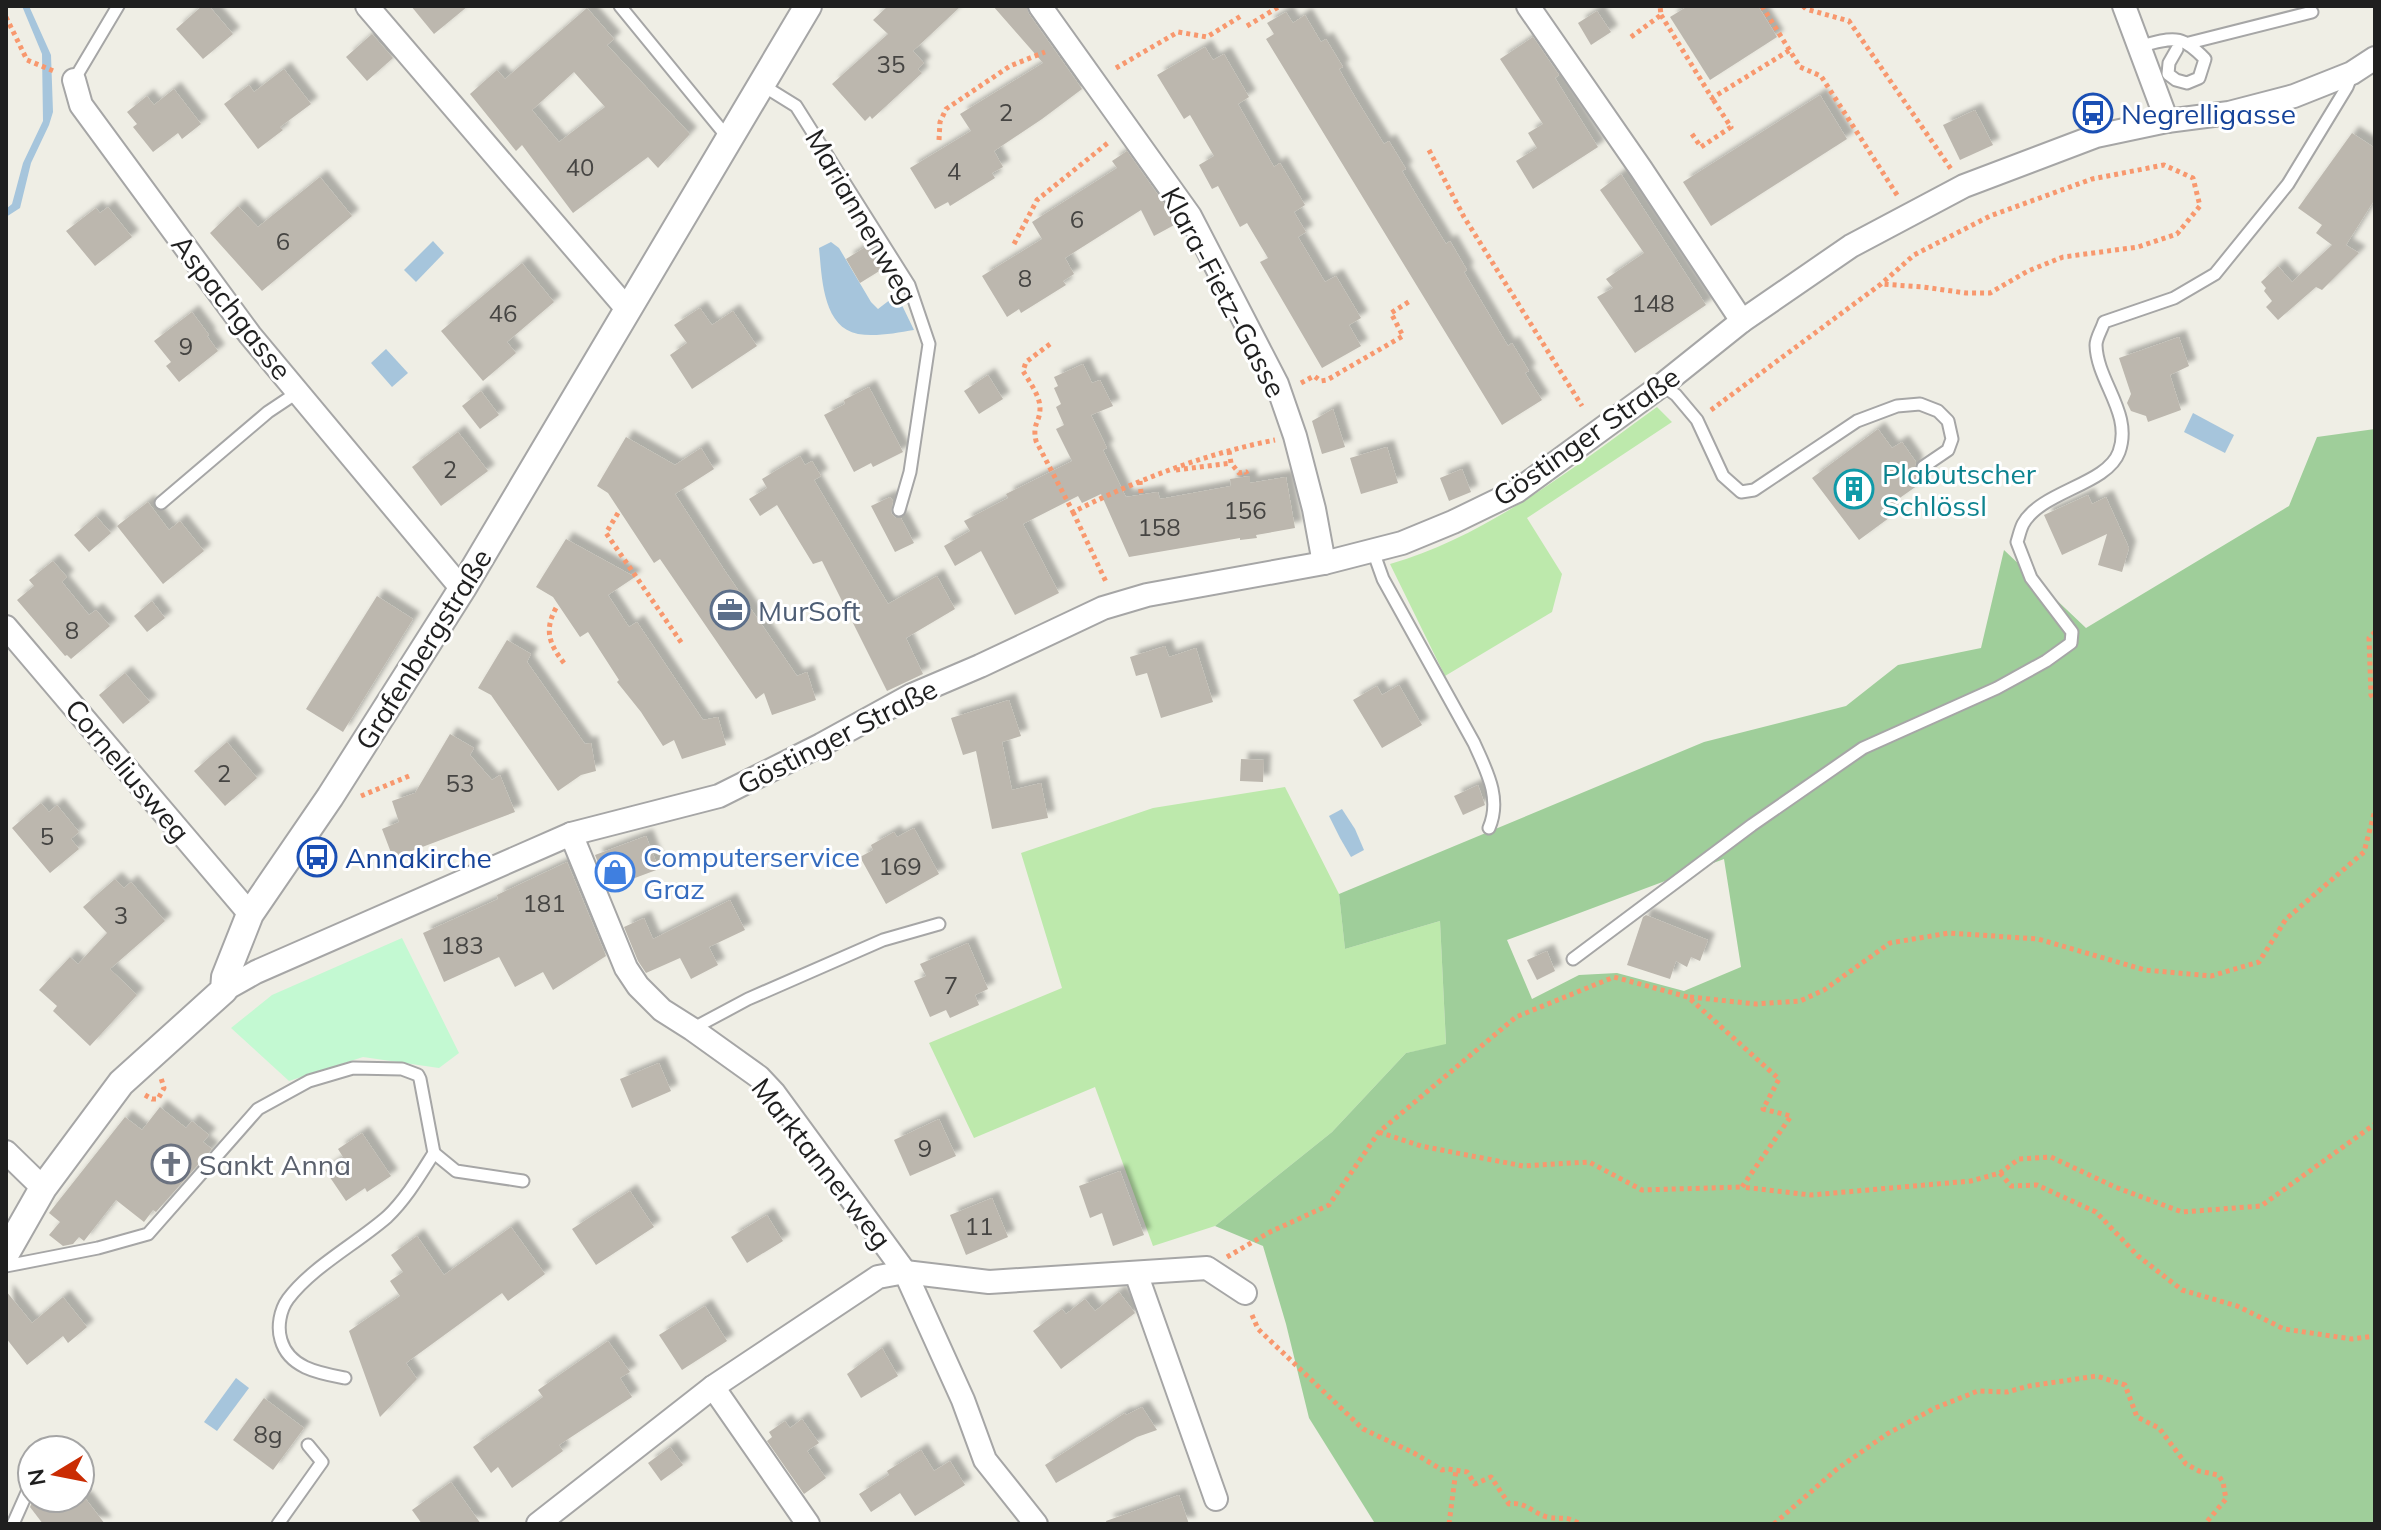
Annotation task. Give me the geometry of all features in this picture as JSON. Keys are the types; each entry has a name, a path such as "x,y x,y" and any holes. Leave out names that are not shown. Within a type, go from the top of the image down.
{"street":[{"path":"367,6 628,310"},
{"name":"Grafenbergstraße","path":"224,990 225,977 250,914 330,797 462,589 808,6"},
{"name":"Klara-Fietz-Gasse","path":"1040,6 1193,222 1277,384 1295,436 1324,563"},
{"path":"1528,6 1742,321"},
{"path":"2124,6 2167,121"},
{"name":"Göstinger Straße","path":"6,1253 43,1188 121,1083 224,990 256,972 571,834 719,796 912,695 1103,608 1147,595 1324,563 1402,543 1428,533 1517,491 1662,385 1742,321 1851,246 1964,186 2096,136 2242,109 2294,96 2352,73 2375,58"},
{"name":"Aspachgasse","path":"68,77 81,105 250,335 462,589"},
{"name":"Corneliusweg","path":"6,627 250,914"},
{"name":"Marktannerweg","path":"571,834 626,968 638,986 662,1010 766,1084 905,1272 963,1400 985,1460 1036,1524"},
{"path":"6,1152 43,1188"},
{"path":"1197,1269 1245,1293"},
{"name":"Marktannerweg","path":"538,1524 713,1387 878,1277 905,1272 989,1282 1197,1269"},
{"path":"1136,1273 1216,1499"},
{"path":"713,1387 808,1524"}],"lane":[{"path":"68,77 118,6"},
{"path":"620,6 728,139"},
{"path":"2189,43 2312,12"},
{"path":"2139,46 2176,38 2189,43 2205,59 2199,78 2187,83 2168,74 2169,63 2177,49"},
{"name":"Göstinger Straße","path":"1573,959 1741,833 1863,748 1997,688 2071,643 2072,632 2031,578 2017,542 2023,523 2046,502 2108,467 2118,454 2123,433 2096,344 2104,322 2174,298 2215,274 2288,184 2347,87 2352,73"},
{"name":"Mariannenweg","path":"761,85 796,106 909,285 929,344 910,472 899,510"},
{"path":"1662,385 1676,395 1697,420 1723,476 1741,492 1754,490 1857,421 1897,406 1920,404 1938,411 1948,421 1952,439 1948,450 1923,467"},
{"path":"161,503 268,412 298,392"},
{"path":"1373,551 1383,579 1485,768 1494,800 1489,828"},
{"path":"692,1029 748,999 883,940 939,924"},
{"path":"6,1266 98,1248 148,1234 258,1109 309,1081 353,1068 402,1069 418,1075 434,1153 456,1171 523,1181"},
{"path":"345,1378 320,1373 293,1361 285,1353 278,1332 279,1319 287,1300 312,1276 394,1210 434,1153"},
{"path":"278,1524 322,1462 308,1445"}],"path":[{"path":"1247,26 1280,6"},
{"path":"1660,6 1661,15 1731,127 1701,147 1692,134"},
{"path":"1762,6 1800,67 1821,76 1910,215"},
{"path":"1803,6 1849,21 1964,186"},
{"path":"1631,37 1661,15"},
{"path":"1116,68 1178,32 1207,37 1241,16"},
{"path":"6,17 27,60 68,77"},
{"path":"939,140 940,122 946,109 1010,66 1037,57 1065,40"},
{"path":"1712,98 1790,50"},
{"path":"1014,244 1037,200 1127,128"},
{"path":"1429,150 1464,217 1582,406"},
{"path":"1697,420 1881,284 1914,255 1990,216 2092,179 2164,165 2193,178 2200,206 2177,234 2151,243 2063,257 2028,271 1990,293 1881,284"},
{"path":"1301,384 1314,376 1321,381 1327,380 1403,336 1391,313 1410,301"},
{"path":"1050,344 1026,362 1023,371 1039,400 1040,408 1033,429 1036,441 1117,604"},
{"path":"1073,512 1165,472 1229,451 1295,436"},
{"path":"1229,451 1231,463 1239,473 1247,474"},
{"path":"1165,472 1231,463"},
{"path":"1140,481 1141,493"},
{"path":"618,513 606,533 683,645"},
{"path":"556,608 549,621 549,635 554,650 564,663"},
{"path":"2375,632 2369,638 2371,695 2375,700"},
{"path":"330,797 348,802 409,776"},
{"path":"1197,1269 1329,1205 1379,1132 1516,1017 1614,977 1688,997 1756,1004 1800,1001 1824,990 1890,943 1949,933 2038,939 2145,970 2211,976 2259,962 2286,919 2364,852 2375,810"},
{"path":"1688,997 1779,1079 1763,1109 1791,1116 1742,1187"},
{"path":"146,1097 158,1099 164,1088 161,1078"},
{"path":"161,1094 169,1100"},
{"path":"1379,1132 1421,1146 1523,1166 1589,1162 1642,1190 1742,1187 1811,1195 1971,1181 2000,1173 2019,1159 2051,1157 2115,1187 2182,1212 2261,1206 2375,1124"},
{"path":"2000,1173 2011,1186 2037,1185 2096,1212 2138,1256 2182,1290 2237,1306 2284,1329 2352,1339 2375,1336"},
{"path":"1245,1293 1258,1329 1363,1429 1442,1470 1467,1472 1475,1484 1491,1477 1509,1504 1517,1503 1546,1517 1569,1517 1580,1524"},
{"path":"1774,1524 1837,1469 1887,1434 1935,1408 1978,1391 2007,1392 2097,1376 2125,1385 2137,1417 2159,1428 2186,1464 2218,1475 2223,1482 2226,1499 2205,1524"},
{"path":"1449,1524 1456,1470"}],"green space":[{"path":"1657,407 1672,422 1527,518 1562,574 1552,612 1445,676 1390,564 1462,536 1497,517"},
{"path":"2375,429 2375,1524 1372,1524 1374,1522 1309,1418 1263,1246 1215,1226 1332,1132 1406,1053 1446,1044 1440,921 1345,949 1339,894 1704,742 1846,706 1898,665 1981,648 2004,550 2086,628 2289,506 2317,437","holes":["1724,859 1741,967 1684,991 1617,973 1579,975 1532,999 1507,940"]},
{"path":"1285,787 1339,894 1345,949 1440,921 1446,1045 1406,1053 1332,1132 1215,1226 1153,1246 1095,1087 974,1138 929,1043 1062,988 1021,853 1153,808"},
{"path":"402,938 459,1053 439,1068 363,1057 289,1081 231,1028 272,995"}],"water":[{"path":"22,6 29,6 51,55 53,112 31,163 20,208 6,217 6,209 12,204 23,163 43,121 42,54"},
{"path":"433,241 444,253 416,282 404,270"},
{"path":"831,242 839,248 871,302 878,309 898,297 914,330 865,335 846,329 837,322 826,299 819,248"},
{"path":"386,349 408,373 392,387 371,363"},
{"path":"2193,413 2234,435 2225,453 2184,432"},
{"path":"1342,809 1364,850 1351,857 1329,816"},
{"path":"236,1378 249,1388 217,1431 204,1422"}],"building":[{"path":"202,6 209,6 233,34 203,59 176,29"},
{"path":"411,6 468,6 434,34"},
{"path":"888,6 961,6 913,51 924,63 918,69 922,73 872,119 870,116 865,121 832,84 888,34 873,20"},
{"path":"993,6 1026,6 1082,89 994,151 1003,167 992,173 995,178 950,206 948,202 935,209 910,168 971,131 960,114 1043,63"},
{"path":"1688,6 1758,6 1777,37 1710,80 1670,17"},
{"path":"587,8 614,39 607,45 690,134 658,168 648,157 573,213 522,145 516,151 470,94 497,70 505,79","holes":["574,72 605,107 559,142 532,110"]},
{"path":"1597,11 1611,32 1591,45 1578,23"},
{"path":"1286,12 1293,23 1305,15 1321,42 1326,39 1343,67 1339,69 1355,97 1384,144 1389,141 1406,169 1402,171 1446,244 1450,241 1467,270 1464,272 1508,346 1512,343 1529,371 1525,373 1542,400 1502,425 1266,39 1274,34 1267,23"},
{"path":"372,34 393,58 367,81 346,57"},
{"path":"1533,37 1559,75 1555,78 1598,147 1533,189 1516,161 1537,148 1528,133 1543,124 1500,59"},
{"path":"1205,47 1213,60 1224,54 1249,97 1238,104 1274,167 1280,163 1305,205 1294,212 1306,232 1298,237 1325,282 1336,276 1361,318 1349,325 1361,346 1322,368 1260,262 1268,258 1247,223 1240,227 1218,186 1212,189 1199,165 1214,156 1190,115 1184,119 1157,75"},
{"path":"284,69 311,104 280,127 283,130 258,149 224,104 249,85 254,92"},
{"path":"174,89 201,124 182,139 178,133 153,152 133,127 137,124 127,112 147,96 154,105"},
{"path":"1820,95 1847,139 1711,226 1683,182"},
{"path":"1975,110 1993,145 1960,160 1943,125"},
{"path":"2352,133 2375,148 2375,199 2346,245 2359,253 2322,290 2316,287 2278,320 2266,307 2272,301 2261,282 2278,266 2292,282 2332,245 2316,233 2322,225 2298,208"},
{"path":"1127,151 1176,224 1154,236 1141,210 1065,258 1074,274 1063,281 1066,285 1021,313 1019,309 1007,317 982,276 1042,239 1032,222 1117,168 1112,161"},
{"path":"1621,174 1706,305 1635,353 1597,297 1613,288 1606,279 1644,253 1600,190"},
{"path":"320,177 352,216 262,291 210,233 238,206 258,227"},
{"path":"108,207 132,237 95,266 66,231 96,208 100,213"},
{"path":"867,246 881,270 860,283 846,259"},
{"path":"522,263 554,302 507,342 516,353 483,381 441,331"},
{"path":"700,308 712,325 733,311 757,346 692,389 670,355 687,343 674,325"},
{"path":"192,312 218,351 179,382 166,366 171,362 154,341"},
{"path":"2179,337 2189,366 2170,375 2181,410 2148,422 2146,416 2131,411 2127,403 2131,394 2119,358"},
{"path":"1083,364 1092,383 1100,380 1113,406 1091,415 1107,448 1103,450 1126,497 1158,492 1160,499 1231,486 1230,479 1250,476 1250,483 1286,477 1295,528 1256,535 1257,538 1240,538 1129,557 1101,494 1082,503 1078,496 1023,524 1059,593 1015,615 981,551 955,566 944,546 970,531 964,521 1008,498 1006,494 1072,461 1056,429 1064,425 1056,407 1061,404 1054,388 1058,386 1054,377"},
{"path":"988,375 1003,399 979,414 964,391"},
{"path":"869,387 903,452 873,467 871,463 854,472 824,415"},
{"path":"481,391 499,415 480,429 462,406"},
{"path":"1333,409 1345,447 1322,454 1312,421"},
{"name":"Plabutscher Schlössl","path":"1878,429 1892,448 1902,442 1916,462 1916,472 1928,478 1887,507 1893,515 1859,540 1812,478"},
{"path":"458,432 488,471 441,506 412,467"},
{"path":"626,437 675,465 701,448 714,469 675,494 797,676 807,672 816,700 772,715 764,693 756,699 660,559 654,563 608,493 597,486"},
{"path":"1387,447 1398,483 1361,494 1350,458"},
{"path":"800,456 805,465 812,461 821,476 814,480 888,604 937,576 955,609 906,638 923,674 887,691 822,561 813,564 777,505 760,516 749,499 767,488 762,479"},
{"path":"1462,469 1471,492 1449,501 1440,478"},
{"path":"2088,495 2092,504 2106,497 2129,548 2122,572 2098,565 2107,534 2062,555 2044,515"},
{"path":"890,497 893,501 891,513 901,518 914,543 895,552 871,506"},
{"path":"148,502 169,530 180,521 204,551 163,584 117,526"},
{"path":"96,516 111,533 89,552 74,535"},
{"path":"566,539 635,577 608,595 629,627 637,622 703,720 718,717 726,745 682,759 674,740 663,746 617,682 619,680 588,632 580,637 553,597 536,587"},
{"path":"53,561 67,577 62,582 89,615 96,610 110,626 71,659 65,656 17,600 34,586 29,580"},
{"path":"377,596 413,619 343,732 306,709"},
{"path":"152,601 165,618 147,632 134,616"},
{"path":"507,640 531,654 527,662 585,744 591,743 596,771 581,775 558,791 491,695 478,688"},
{"path":"1165,646 1169,657 1196,648 1213,702 1161,718 1147,673 1136,676 1130,657"},
{"path":"125,673 150,702 123,724 99,695"},
{"path":"1399,685 1422,725 1382,748 1353,700 1377,686 1382,695"},
{"path":"1009,700 1021,736 1002,742 1012,790 1041,783 1048,818 992,829 976,751 963,755 951,718"},
{"path":"450,734 474,748 470,755 492,780 500,775 515,812 393,858 382,829 399,822 392,801 415,793"},
{"path":"227,742 257,778 225,806 194,771"},
{"path":"1241,759 1264,760 1263,782 1240,781"},
{"path":"1478,785 1485,805 1463,815 1454,796"},
{"path":"41,803 49,812 57,805 79,832 71,839 79,849 50,873 12,828"},
{"path":"914,828 939,874 886,904 860,857 873,850 871,845 894,832 897,837"},
{"path":"646,836 659,869 608,888 595,855"},
{"path":"567,862 606,956 553,990 543,972 515,987 499,957 444,982 423,933 498,899 497,895"},
{"path":"115,879 124,888 131,882 165,921 110,969 137,995 90,1046 53,1011 57,1006 39,990 70,957 78,964 107,933 83,907"},
{"path":"730,900 745,930 709,947 718,965 691,979 680,958 646,973 624,927 644,918 653,939"},
{"path":"1646,915 1708,940 1700,961 1691,957 1687,967 1676,961 1670,979 1627,965"},
{"path":"968,943 988,989 975,995 979,1005 950,1018 946,1010 930,1017 914,981 926,976 920,964"},
{"path":"1547,951 1555,971 1537,980 1527,960"},
{"path":"659,1063 671,1091 632,1108 620,1079"},
{"path":"160,1107 186,1128 192,1121 209,1135 203,1142 212,1149 144,1222 116,1200 84,1241 79,1237 73,1244 63,1246 49,1235 60,1222 49,1213 125,1117 142,1130"},
{"path":"939,1119 956,1156 910,1176 894,1140"},
{"path":"362,1133 391,1176 346,1201 325,1170 343,1157 338,1149"},
{"path":"1120,1171 1144,1235 1113,1246 1102,1213 1090,1218 1079,1186"},
{"path":"630,1191 654,1227 596,1265 572,1229"},
{"path":"992,1198 1008,1237 966,1255 950,1215"},
{"path":"767,1215 783,1241 747,1263 731,1237"},
{"path":"511,1227 545,1274 508,1301 502,1293 406,1363 417,1379 380,1417 349,1331 400,1296 390,1281 403,1272 391,1255 417,1236 444,1275"},
{"path":"6,1291 32,1323 63,1297 87,1327 68,1343 63,1336 27,1365 6,1338"},
{"path":"1119,1292 1135,1313 1061,1369 1033,1331 1062,1309 1066,1314 1085,1299 1095,1311"},
{"path":"705,1306 727,1341 682,1370 659,1335"},
{"path":"608,1341 630,1372 620,1378 632,1397 559,1445 563,1451 512,1488 498,1467 491,1473 473,1447 543,1397 538,1390"},
{"path":"882,1348 898,1376 861,1398 847,1374"},
{"path":"264,1398 304,1428 273,1470 233,1440"},
{"path":"1142,1407 1157,1430 1137,1437 1056,1483 1045,1465 1125,1413"},
{"path":"802,1419 819,1443 807,1451 826,1478 804,1494 767,1441 772,1437 769,1432 785,1421 790,1428"},
{"path":"670,1447 683,1465 661,1481 648,1463"},
{"path":"921,1450 934,1471 950,1461 965,1485 915,1516 900,1493 871,1512 859,1494 889,1475 887,1471"},
{"path":"451,1482 481,1524 422,1524 412,1510"},
{"path":"1179,1495 1189,1524 1107,1524 1106,1521"},
{"path":"96,1512 105,1524 43,1524 35,1514"}],"place":[{"name":"Negrelligasse","path":"2093,113"},
{"name":"Plabutscher Schlössl","path":"1854,489"},
{"name":"MurSoft","path":"730,610"},
{"name":"Annakirche","path":"317,857"},
{"name":"Computerservice Graz","path":"615,872"},
{"name":"Sankt Anna","path":"171,1164"}]}
